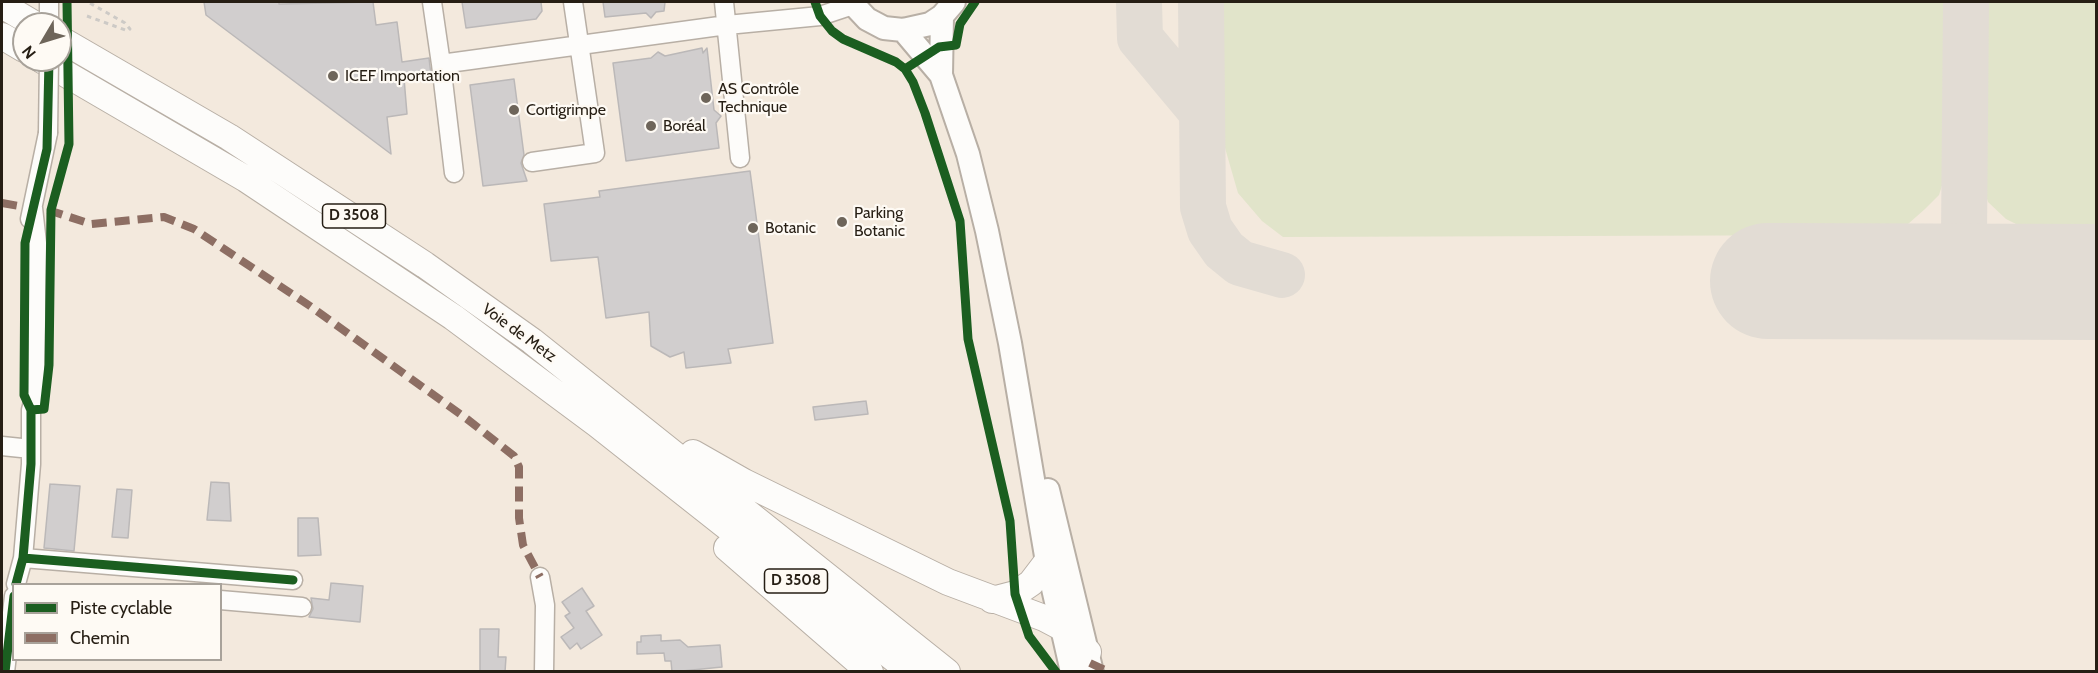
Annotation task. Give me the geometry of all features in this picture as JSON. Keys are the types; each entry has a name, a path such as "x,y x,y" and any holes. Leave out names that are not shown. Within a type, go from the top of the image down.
{"highway":[{"name":"Voie de Metz","path":"72,46 229,137 370,227 532,341 947,672"},
{"name":"Voie de Metz","path":"63,72 246,179 395,276 508,356 911,672"},
{"path":"508,356 870,672"},
{"path":"631,418 744,482 906,562 1061,627 1090,662"},
{"path":"992,600 1015,594 1031,583 1047,562"}],"main road":[{"path":"852,3 875,23 903,30 917,29 948,9"},
{"path":"948,9 939,47 940,75 974,173 1010,343 1090,662"},
{"path":"903,30 940,75"},
{"path":"1010,343 1047,562 1072,672"}],"street":[{"path":"432,2 454,173"},
{"path":"532,162 595,153 573,2"},
{"path":"724,2 740,158"},
{"path":"441,64 727,25 820,16 852,3"},
{"path":"17,583 23,558 31,449 30,410 35,395 38,243 33,208 48,133 49,72"},
{"path":"2,446 31,449"},
{"path":"23,558 293,580"},
{"path":"540,577 545,605 544,672"},
{"path":"222,600 302,608"},
{"path":"5,672 12,613"}],"path":[{"path":"87,16 128,31 130,29 125,23 88,2"}],"green space":[{"path":"1219,2 1948,2 1948,167 1939,195 1925,209 1908,224 1873,235 1283,237 1262,221 1238,193 1225,148"},
{"path":"1986,2 2096,2 2096,238 2065,238 2034,233 2006,219 1988,202 1982,183 1981,167"}],"building":[{"name":"ICEF Importation","path":"204,2 279,2 279,4 373,2 376,25 397,22 402,62 429,58 431,75 404,78 407,114 387,117 391,154 206,15"},
{"path":"462,2 541,2 542,11 536,19 466,28"},
{"path":"603,2 665,2 664,11 656,12 651,18 646,13 605,17"},
{"path":"702,48 703,53 707,48 714,110 721,116 716,123 719,148 626,161 613,63 651,58 658,52 665,56"},
{"path":"514,79 524,155 521,163 527,181 483,186 470,85"},
{"path":"750,171 773,343 728,349 731,363 686,368 684,352 670,357 651,346 649,312 606,318 598,257 551,261 544,204 600,197 599,191"},
{"path":"866,401 868,414 815,420 813,407"},
{"path":"211,482 229,483 231,521 207,520"},
{"path":"50,484 80,486 74,551 44,548"},
{"path":"117,489 132,490 128,538 112,537"},
{"path":"298,518 318,518 321,555 298,556"},
{"path":"331,583 363,586 360,622 309,617 313,609 311,598 329,600"},
{"path":"582,588 594,606 586,611 602,635 581,649 577,643 570,649 561,637 574,628 565,616 570,613 562,602"},
{"path":"480,629 499,629 498,657 506,657 505,672 480,672"},
{"path":"661,635 661,641 680,640 688,647 720,645 722,667 672,672 671,661 665,661 664,653 637,654 637,642 641,642 641,636"}],"taxiway":[{"path":"1139,2 1140,38 1201,111"},
{"path":"1201,2 1203,207 1210,230 1224,250 1240,263 1282,275"},
{"path":"1917,281 1944,269 1959,251 1964,236 1966,2"},
{"path":"1964,236 1975,262 1983,271 2002,281"}],"runway":[{"path":"1768,281 2096,282"}],"marked path":[{"path":"2,203 19,206"},
{"path":"48,210 91,224 164,217 194,229 310,306 467,419 514,456 519,467 519,518 523,545 540,577"},
{"path":"1090,663 1109,672"}],"cycle path":[{"path":"31,410 44,409 49,365 51,210 69,144 67,2"},
{"path":"815,2 820,16 832,31 843,39 896,62 905,69 913,82 925,113 960,221 968,339 1010,521 1015,594 1029,636 1056,672"},
{"path":"905,69 939,47 956,45 960,24 975,2"},
{"path":"16,583 23,558 31,464 31,410 24,395 25,243 47,149 49,72"},
{"path":"23,558 293,580"},
{"path":"5,672 12,613"}],"place":[{"name":"ICEF Importation","path":"333,76"},
{"name":"AS Contrôle Technique","path":"706,98"},
{"name":"Cortigrimpe","path":"514,110"},
{"name":"Boréal","path":"651,126"},
{"name":"Parking Botanic","path":"842,222"},
{"name":"Botanic","path":"753,228"}]}
